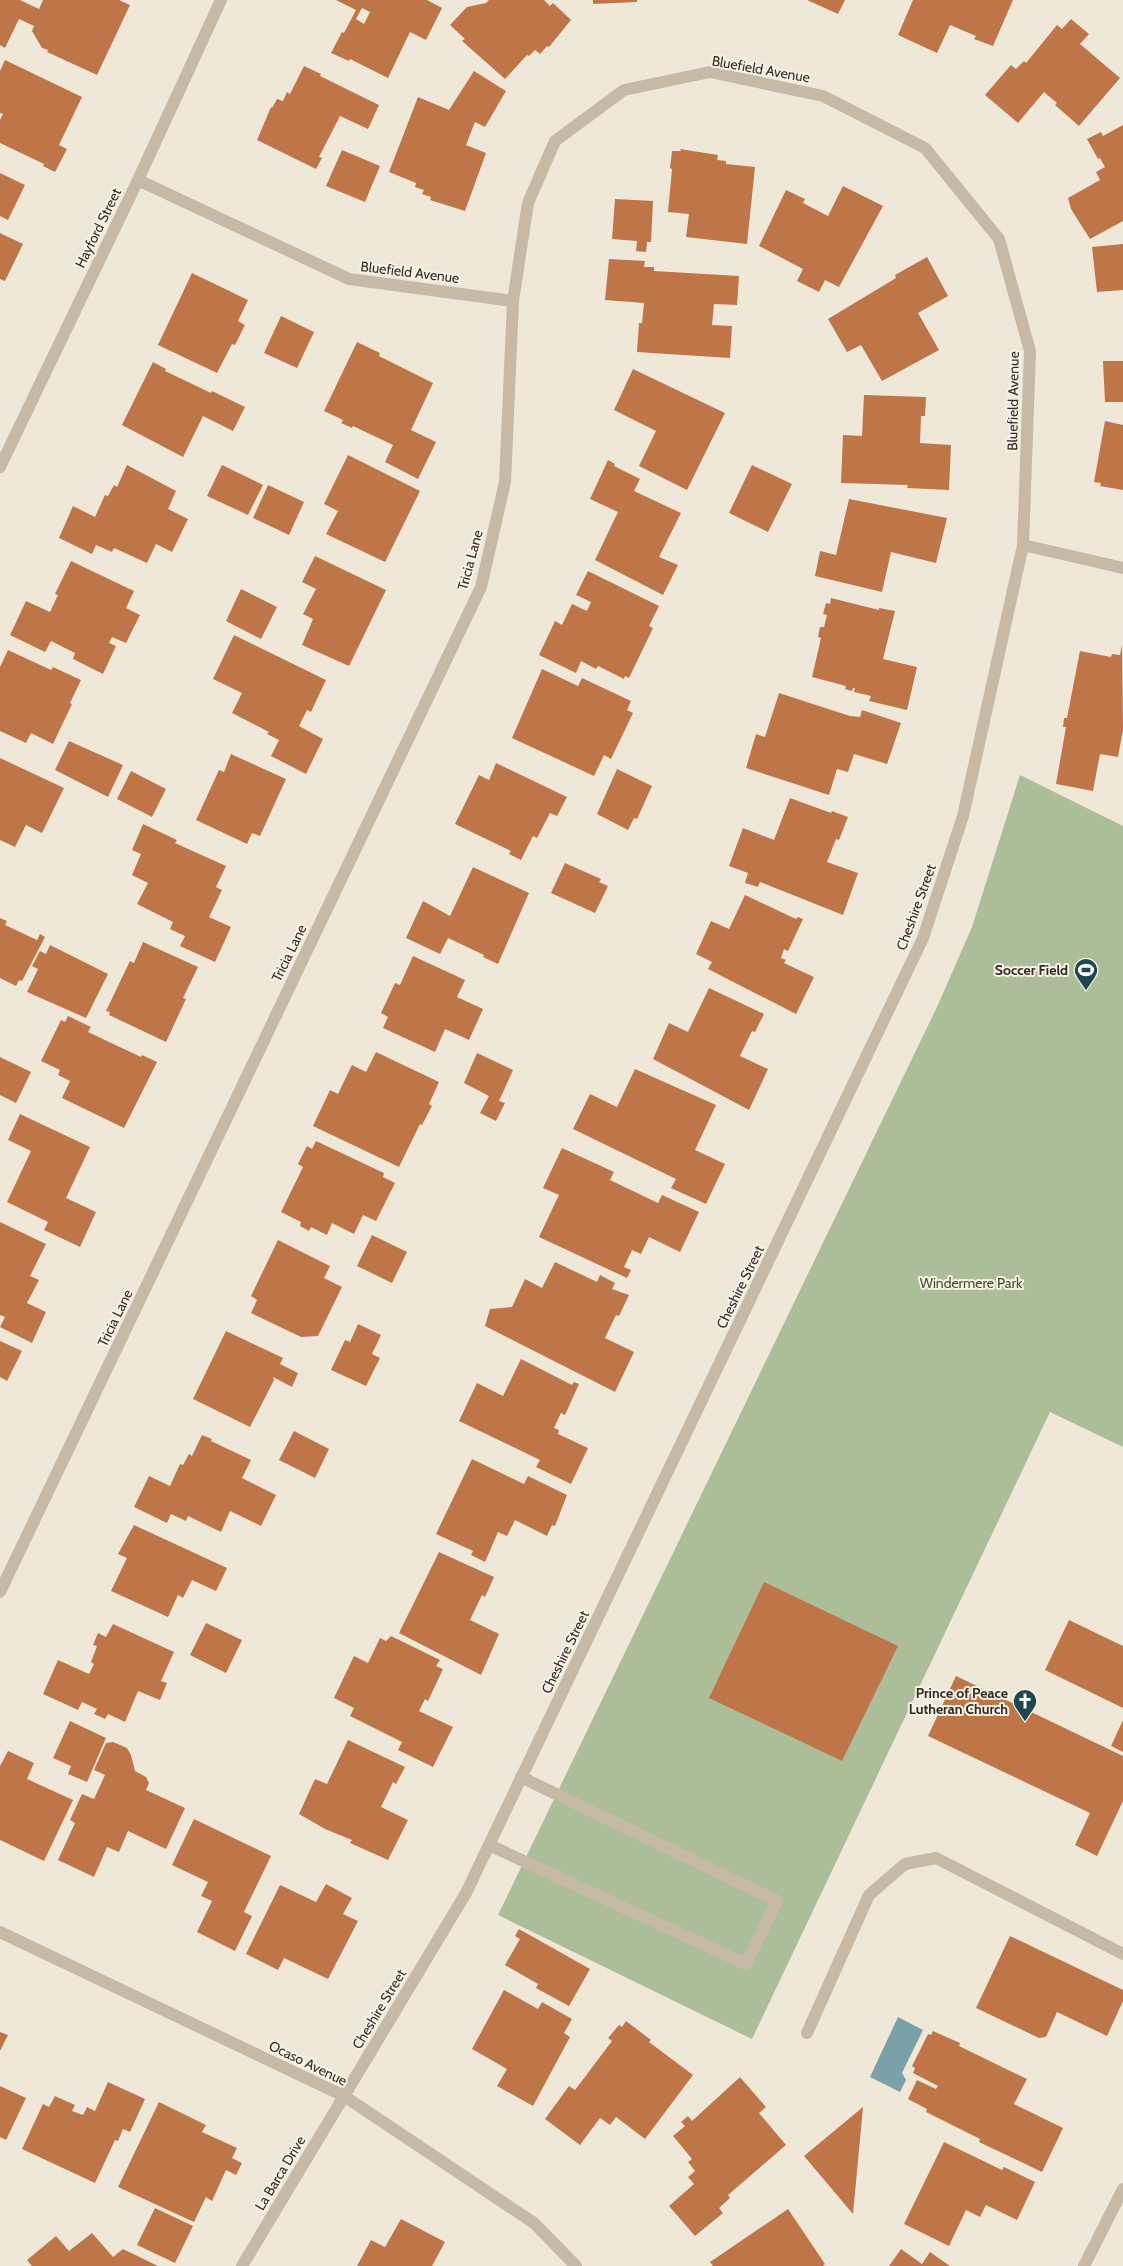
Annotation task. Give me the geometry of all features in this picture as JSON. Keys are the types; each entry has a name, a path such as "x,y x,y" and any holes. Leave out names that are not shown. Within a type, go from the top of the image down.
{"street":[{"name":"Hayford Street","path":"0,467 138,180 221,0"},
{"name":"Bluefield Avenue","path":"138,180 349,279 513,301 528,203 555,141 624,90 710,72 823,96 925,148 999,239 1030,351 1023,545"},
{"name":"Tricia Lane","path":"0,1592 481,587 505,482 513,301"},
{"path":"1023,545 1123,568"},
{"name":"Cheshire Street","path":"344,2096 466,1893 923,938 963,816 1023,545"},
{"path":"489,1844 746,1964 778,1901 521,1777"},
{"path":"807,2033 869,1895 905,1864 936,1858 1123,1954"},
{"name":"Ocaso Avenue","path":"0,1932 344,2096 534,2223 576,2266"},
{"name":"La Barca Drive","path":"242,2266 344,2096"},
{"path":"1084,2266 1123,2189"}],"green space":[{"name":"Windermere Park","path":"1020,775 1123,826 1123,1447 1050,1412 752,2039 498,1915 937,1007 972,927"}],"water":[{"path":"898,2017 923,2030 902,2073 906,2080 900,2092 870,2077"}],"building":[{"path":"0,0 20,0 39,9 43,0 119,0 130,5 97,75 47,52 48,50 42,48 32,31 34,26 19,19 5,48 0,45"},
{"path":"336,0 427,0 442,8 426,40 410,32 388,78 350,59 349,61 331,53 356,10","holes":["362,8 370,12 364,24 356,19"]},
{"path":"489,0 544,0 550,6 553,3 571,20 549,47 547,46 540,54 535,50 529,56 527,55 505,79 462,41 465,39 450,25 467,7 486,3"},
{"path":"593,0 637,0 637,2 593,4"},
{"path":"807,0 845,0 838,14"},
{"path":"913,0 1013,0 993,46 974,39 976,36 950,25 937,53 898,35"},
{"path":"1071,19 1089,34 1080,44 1120,78 1079,126 1055,105 1057,103 1044,92 1018,123 985,95 1011,65 1016,69 1024,61 1026,63 1057,25 1062,29"},
{"path":"5,60 82,97 59,145 67,149 55,172 43,166 44,164 0,143 0,120 3,114 0,113 0,71"},
{"path":"304,66 379,105 368,129 340,116 319,157 322,158 316,169 257,140 271,107 277,99 283,101 287,92 290,94"},
{"path":"474,71 506,91 485,127 475,122 466,145 486,153 465,211 430,200 431,197 422,194 424,190 415,187 416,183 389,172 418,97 449,110"},
{"path":"1123,125 1123,221 1090,239 1071,209 1068,198 1100,180 1096,172 1105,167 1100,158 1098,159 1087,139 1101,132 1103,136"},
{"path":"680,149 718,155 717,160 726,161 726,164 755,167 747,244 686,237 689,214 668,212 672,151 681,151"},
{"path":"342,150 380,166 365,202 326,186"},
{"path":"0,173 25,185 8,220 0,216"},
{"path":"843,186 883,206 839,287 825,280 819,292 797,281 803,269 759,246 786,190 805,199 803,203 828,216"},
{"path":"615,199 653,201 651,242 647,242 646,252 636,251 637,241 612,239"},
{"path":"0,233 23,244 5,281 0,279"},
{"path":"1123,244 1123,290 1097,292 1092,247"},
{"path":"927,257 948,296 918,313 939,350 882,381 861,345 847,352 828,319 896,278 895,275"},
{"path":"609,259 645,261 644,267 654,267 654,271 739,276 737,305 714,304 712,325 732,326 730,358 637,352 639,323 642,323 644,303 605,300"},
{"path":"192,273 248,300 238,321 245,325 235,345 232,344 217,373 158,345"},
{"path":"281,316 314,332 297,368 264,353"},
{"path":"357,342 380,353 379,356 433,383 411,430 436,442 418,479 385,462 393,445 353,426 352,428 341,423 343,420 324,411"},
{"path":"1103,361 1123,361 1123,402 1105,402"},
{"path":"153,362 166,369 165,371 245,407 233,431 203,416 183,457 122,425"},
{"path":"633,369 725,413 687,490 639,466 656,431 614,410"},
{"path":"864,395 926,397 925,416 921,416 920,443 951,445 949,490 907,488 908,485 841,483 843,435 862,436"},
{"path":"1105,421 1123,425 1123,490 1100,486 1101,483 1094,482"},
{"path":"348,455 420,491 385,562 326,534 338,511 324,504"},
{"path":"608,460 615,464 614,466 640,479 634,491 681,513 659,557 678,565 663,595 595,560 618,512 590,499"},
{"path":"127,465 176,491 168,509 188,519 172,552 156,544 147,563 114,548 112,552 96,545 92,554 59,538 73,506 95,517 105,495 108,496 114,485 117,487"},
{"path":"222,465 263,485 248,515 207,496"},
{"path":"752,465 792,484 768,532 729,513"},
{"path":"268,485 304,502 289,535 253,518"},
{"path":"849,499 947,518 936,563 891,552 882,592 815,576 820,551 836,555"},
{"path":"315,556 386,590 349,666 302,645 313,619 303,614 316,589 302,582"},
{"path":"71,561 134,591 126,608 140,615 126,643 112,637 109,643 116,646 103,674 73,659 75,653 51,641 45,652 10,635 26,601 50,612 58,595 55,594"},
{"path":"588,571 659,606 649,626 653,628 629,678 625,676 624,679 598,666 596,669 581,661 576,673 539,655 555,621 562,625 572,604 587,611 591,602 576,595"},
{"path":"241,589 277,607 261,639 226,621"},
{"path":"831,598 879,610 879,608 895,611 883,659 917,667 907,710 869,701 871,696 854,692 855,688 852,691 845,689 846,686 812,677 821,638 818,637 820,627 824,627 827,615 823,614 826,603 830,604"},
{"path":"234,635 326,680 311,712 307,710 299,726 323,739 306,774 271,756 279,740 267,734 269,732 232,713 242,693 213,679"},
{"path":"1122,645 1123,730 1118,757 1100,754 1093,791 1056,784 1066,727 1063,727 1064,718 1067,718 1080,651 1111,657 1112,654 1120,655"},
{"path":"8,650 51,670 53,667 81,680 53,744 31,733 26,743 0,731 0,667"},
{"path":"542,669 578,686 582,678 631,701 627,710 633,713 611,759 604,755 594,776 512,738"},
{"path":"779,693 850,716 860,717 862,710 901,723 887,764 854,754 848,772 837,769 829,795 746,768 756,734 765,737"},
{"path":"69,741 123,765 108,797 55,770"},
{"path":"231,754 286,779 260,836 252,833 247,844 196,820 219,770 224,772"},
{"path":"0,758 64,788 42,833 26,825 15,847 0,840"},
{"path":"496,763 567,797 557,816 550,813 537,838 533,836 521,860 509,854 511,851 455,824 479,775 489,780"},
{"path":"617,769 652,786 637,819 634,818 628,830 597,814"},
{"path":"131,771 166,789 152,817 117,799"},
{"path":"790,798 848,817 839,840 836,839 827,862 858,873 843,915 760,882 758,887 745,883 748,873 729,866 743,828 774,840"},
{"path":"143,824 177,840 175,843 226,866 216,887 222,890 209,917 231,927 215,962 180,946 185,936 170,929 173,922 137,904 148,883 132,875 141,854 132,850"},
{"path":"565,863 601,879 599,882 608,886 595,913 551,893"},
{"path":"473,867 529,893 498,964 483,957 484,955 448,938 440,954 406,938 423,901 450,916"},
{"path":"745,895 796,919 798,917 803,919 788,951 784,949 781,958 786,960 784,963 814,977 796,1014 708,969 712,962 696,954 711,921 729,929"},
{"path":"0,918 7,921 5,925 37,940 40,934 45,937 22,981 19,980 16,986 0,978"},
{"path":"143,942 198,967 183,998 186,999 166,1042 109,1015 110,1012 106,1011 130,961 134,963"},
{"path":"50,945 108,974 86,1018 27,992 38,969 32,966 40,951 46,954"},
{"path":"413,956 465,980 457,997 483,1009 469,1040 445,1029 435,1052 383,1028 388,1017 381,1013 395,983 400,985"},
{"path":"709,988 764,1014 755,1032 752,1031 740,1056 768,1069 749,1110 653,1059 669,1023 688,1032"},
{"path":"68,1016 91,1027 88,1032 141,1057 142,1055 157,1062 124,1128 62,1098 70,1081 58,1075 60,1070 41,1061 61,1020 65,1022"},
{"path":"376,1052 439,1082 429,1104 432,1106 422,1125 420,1124 399,1167 313,1126 330,1090 338,1094 352,1065 366,1072"},
{"path":"477,1053 513,1070 499,1101 505,1103 496,1121 480,1113 489,1096 464,1083"},
{"path":"0,1057 31,1072 16,1103 0,1095"},
{"path":"635,1069 716,1105 695,1150 725,1164 706,1204 671,1188 676,1179 573,1129 590,1094 617,1107"},
{"path":"20,1114 90,1147 66,1198 96,1212 80,1247 44,1230 48,1222 7,1202 31,1151 8,1140"},
{"path":"316,1141 384,1173 383,1177 395,1183 376,1221 363,1215 354,1234 332,1223 327,1235 311,1227 309,1231 300,1226 301,1222 281,1212 303,1167 298,1164 307,1146 312,1149"},
{"path":"562,1148 614,1172 610,1180 658,1203 662,1195 699,1212 680,1252 649,1237 641,1254 632,1250 624,1267 631,1270 627,1278 539,1237 559,1195 543,1188"},
{"path":"0,1222 46,1244 30,1276 39,1280 27,1303 46,1312 32,1343 0,1327 5,1317 0,1315"},
{"path":"372,1235 407,1252 392,1283 357,1266"},
{"path":"278,1240 330,1266 324,1278 342,1287 318,1336 301,1337 251,1313 257,1300 251,1296"},
{"path":"555,1262 597,1282 600,1275 615,1283 612,1289 629,1295 619,1316 616,1315 605,1338 634,1352 615,1392 485,1326 490,1309 512,1307 525,1279 542,1288"},
{"path":"358,1324 381,1335 372,1354 380,1358 366,1386 331,1370 345,1340 350,1342"},
{"path":"226,1331 283,1358 280,1364 298,1373 292,1387 273,1377 274,1380 250,1427 193,1399"},
{"path":"0,1341 22,1351 7,1381 0,1377"},
{"path":"521,1359 572,1385 574,1382 579,1384 565,1415 561,1413 554,1428 559,1430 558,1434 588,1448 571,1484 536,1467 540,1460 459,1421 477,1383 503,1396"},
{"path":"294,1431 329,1449 315,1478 279,1460"},
{"path":"202,1435 251,1460 242,1478 276,1495 261,1526 230,1511 221,1532 188,1516 186,1521 171,1514 167,1523 134,1507 149,1476 170,1486 180,1464 183,1465 189,1454 192,1456"},
{"path":"472,1459 524,1484 528,1476 567,1495 555,1526 552,1525 547,1536 515,1520 507,1536 498,1532 485,1562 471,1555 473,1551 436,1534"},
{"path":"134,1525 227,1568 216,1591 192,1580 183,1598 178,1595 168,1617 111,1591 127,1558 118,1554"},
{"path":"439,1552 494,1577 485,1597 482,1595 470,1620 499,1634 481,1675 399,1633"},
{"path":"764,1582 898,1646 842,1761 709,1698"},
{"path":"1069,1620 1123,1646 1123,1708 1045,1670"},
{"path":"206,1623 242,1640 226,1673 190,1655"},
{"path":"113,1624 174,1652 161,1681 167,1683 160,1700 138,1691 125,1722 108,1714 105,1719 94,1714 97,1709 82,1702 78,1710 43,1694 58,1660 89,1674 94,1664 91,1662 97,1646 93,1645 98,1633 106,1637"},
{"path":"391,1636 440,1660 436,1666 443,1669 428,1701 425,1699 419,1711 453,1727 433,1767 398,1750 402,1742 350,1716 354,1708 334,1698 354,1656 368,1663 380,1638 386,1641"},
{"path":"956,1676 1123,1756 1123,1801 1097,1856 1075,1845 1090,1813 928,1736"},
{"path":"1123,1720 1123,1752 1111,1746"},
{"path":"70,1721 106,1738 87,1782 68,1774 71,1766 53,1758"},
{"path":"348,1740 405,1767 396,1784 393,1782 381,1807 408,1820 388,1860 350,1843 352,1840 325,1829 299,1814 315,1779 327,1784"},
{"path":"113,1742 127,1748 135,1771 146,1777 149,1783 146,1790 185,1808 166,1849 128,1831 119,1852 107,1847 94,1877 58,1860 75,1823 70,1820 82,1794 94,1799 105,1775 94,1770 106,1743"},
{"path":"8,1751 34,1763 27,1779 73,1800 44,1861 0,1840 0,1766"},
{"path":"194,1819 271,1856 244,1912 252,1916 235,1951 197,1932 212,1901 201,1896 208,1882 172,1865"},
{"path":"326,1884 352,1898 343,1914 358,1921 328,1979 284,1958 278,1970 246,1954 280,1885 316,1902"},
{"path":"519,1929 590,1969 569,2006 536,1988 538,1984 505,1965 520,1939 515,1936"},
{"path":"1010,1936 1123,1990 1123,2001 1107,2036 1057,2012 1046,2037 1039,2038 976,2008"},
{"path":"504,1990 538,2009 542,2002 572,2019 564,2033 570,2037 533,2106 497,2086 507,2069 472,2049"},
{"path":"626,2021 651,2040 649,2042 693,2075 645,2139 616,2117 610,2125 600,2118 580,2145 545,2119 569,2086 575,2090 612,2041 608,2038 619,2025 622,2027"},
{"path":"933,2031 960,2043 959,2046 1027,2079 1014,2104 1063,2128 1042,2172 979,2142 980,2139 926,2112 927,2109 908,2099 917,2080 936,2089 938,2086 913,2073 915,2068 912,2066 928,2034 931,2035"},
{"path":"0,2032 8,2035 0,2051"},
{"path":"740,2077 766,2107 759,2113 786,2145 728,2195 730,2198 719,2208 723,2213 695,2236 669,2206 694,2184 688,2177 695,2171 688,2162 692,2159 673,2136 685,2126 681,2122 688,2116 692,2121"},
{"path":"108,2082 145,2099 130,2132 123,2129 118,2141 115,2140 95,2183 22,2149 43,2104 49,2107 55,2096 75,2105 72,2111 83,2115 87,2107 95,2111"},
{"path":"0,2086 26,2098 6,2140 0,2137"},
{"path":"159,2102 206,2125 202,2132 237,2148 232,2158 242,2163 236,2175 226,2170 212,2201 206,2197 194,2222 118,2187"},
{"path":"863,2107 853,2214 804,2156"},
{"path":"944,2142 1002,2170 1004,2167 1035,2182 1017,2220 986,2205 980,2217 966,2210 949,2246 904,2224"},
{"path":"155,2208 193,2226 175,2263 137,2245"},
{"path":"788,2209 825,2264 823,2266 713,2266 710,2262"},
{"path":"401,2219 445,2242 432,2266 357,2266 371,2240 385,2247"},
{"path":"92,2233 113,2257 123,2249 158,2266 32,2266 27,2260 56,2236 69,2251"},
{"path":"901,2249 922,2264 930,2252 950,2266 889,2266"}],"place":[{"name":"Soccer Field","path":"1086,991"},
{"name":"Prince of Peace Lutheran Church","path":"1025,1722"}]}
